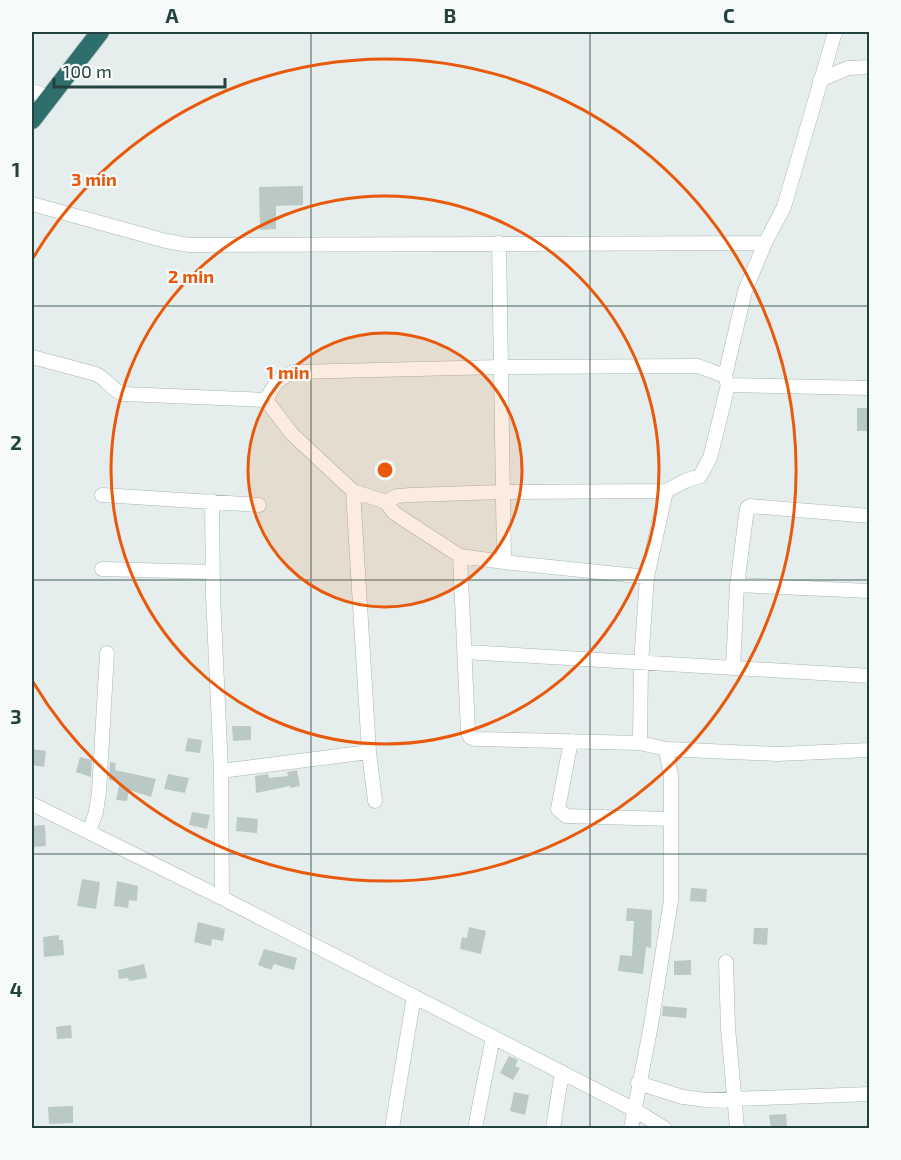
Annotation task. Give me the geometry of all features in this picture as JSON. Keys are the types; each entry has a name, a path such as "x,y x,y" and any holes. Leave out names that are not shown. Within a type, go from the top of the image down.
{"highway":[{"path":"32,120 100,32"}],"street":[{"path":"386,502 398,496 411,495 666,491 700,476 710,458 745,291 765,243 784,207 836,32"},
{"path":"820,80 848,68 870,67"},
{"path":"32,92 50,97"},
{"path":"32,204 166,241 189,245 765,243"},
{"path":"499,243 504,562"},
{"path":"32,357 96,374 103,377 111,389 123,394 266,400"},
{"path":"266,400 275,383 285,375 294,372 500,367 698,366 727,381 870,388"},
{"path":"266,400 292,434 353,491 386,502 394,513 460,556 646,577"},
{"path":"353,491 369,752 375,801"},
{"path":"640,743 641,663 646,577 666,491"},
{"path":"102,495 259,505"},
{"path":"212,501 212,572 221,771 222,898"},
{"path":"732,668 737,585 745,510 750,506 870,516"},
{"path":"460,556 470,737 475,739 640,743 666,749 777,754 870,750"},
{"path":"102,569 212,572"},
{"path":"737,585 870,591"},
{"path":"466,652 870,675"},
{"path":"92,822 99,792 107,653"},
{"path":"572,741 558,809 566,816 670,819"},
{"path":"631,1128 651,1025 670,900 671,776 666,749"},
{"path":"221,771 369,752"},
{"path":"32,804 92,822 222,898 562,1072 664,1128"},
{"path":"726,962 728,1028 737,1128"},
{"path":"392,1128 414,996"},
{"path":"476,1128 493,1037"},
{"path":"553,1128 562,1072"},
{"path":"638,1083 683,1097 736,1100 870,1094"}],"building":[{"path":"303,186 303,205 276,206 276,229 260,230 259,187"},
{"path":"857,408 870,408 870,431 857,431"},
{"path":"232,726 251,726 251,740 233,741"},
{"path":"188,738 202,740 200,753 185,751"},
{"path":"32,749 46,751 44,767 32,765"},
{"path":"80,757 92,760 91,777 76,772"},
{"path":"110,762 116,763 115,770 156,779 151,797 129,790 127,801 116,800 120,781 109,780"},
{"path":"297,770 300,786 256,793 255,776 268,774 269,778 288,776 287,772"},
{"path":"168,774 189,778 185,793 164,789"},
{"path":"192,812 210,815 207,829 189,825"},
{"path":"237,817 258,819 257,833 236,831"},
{"path":"45,825 46,846 32,847 32,826"},
{"path":"82,879 100,882 96,909 77,906"},
{"path":"117,881 138,886 137,901 129,900 128,908 114,906"},
{"path":"691,888 707,889 706,902 690,901"},
{"path":"627,908 652,910 651,948 646,947 643,974 618,971 620,955 632,956 634,921 626,921"},
{"path":"198,922 225,929 223,941 212,939 211,946 194,942"},
{"path":"469,927 486,931 481,954 460,949 462,937 467,938"},
{"path":"754,928 768,928 767,945 753,944"},
{"path":"59,935 59,940 63,940 64,955 44,957 43,937"},
{"path":"264,949 297,958 294,970 274,964 271,970 258,965"},
{"path":"691,960 691,975 674,975 674,961"},
{"path":"144,964 147,978 129,981 128,978 119,979 118,970"},
{"path":"663,1006 687,1008 686,1018 662,1016"},
{"path":"71,1025 72,1038 57,1039 56,1027"},
{"path":"509,1056 518,1060 515,1066 520,1068 513,1080 500,1073"},
{"path":"514,1092 529,1095 525,1115 510,1111"},
{"path":"73,1106 73,1123 49,1124 48,1107"},
{"path":"786,1114 787,1126 771,1128 769,1115"}]}
